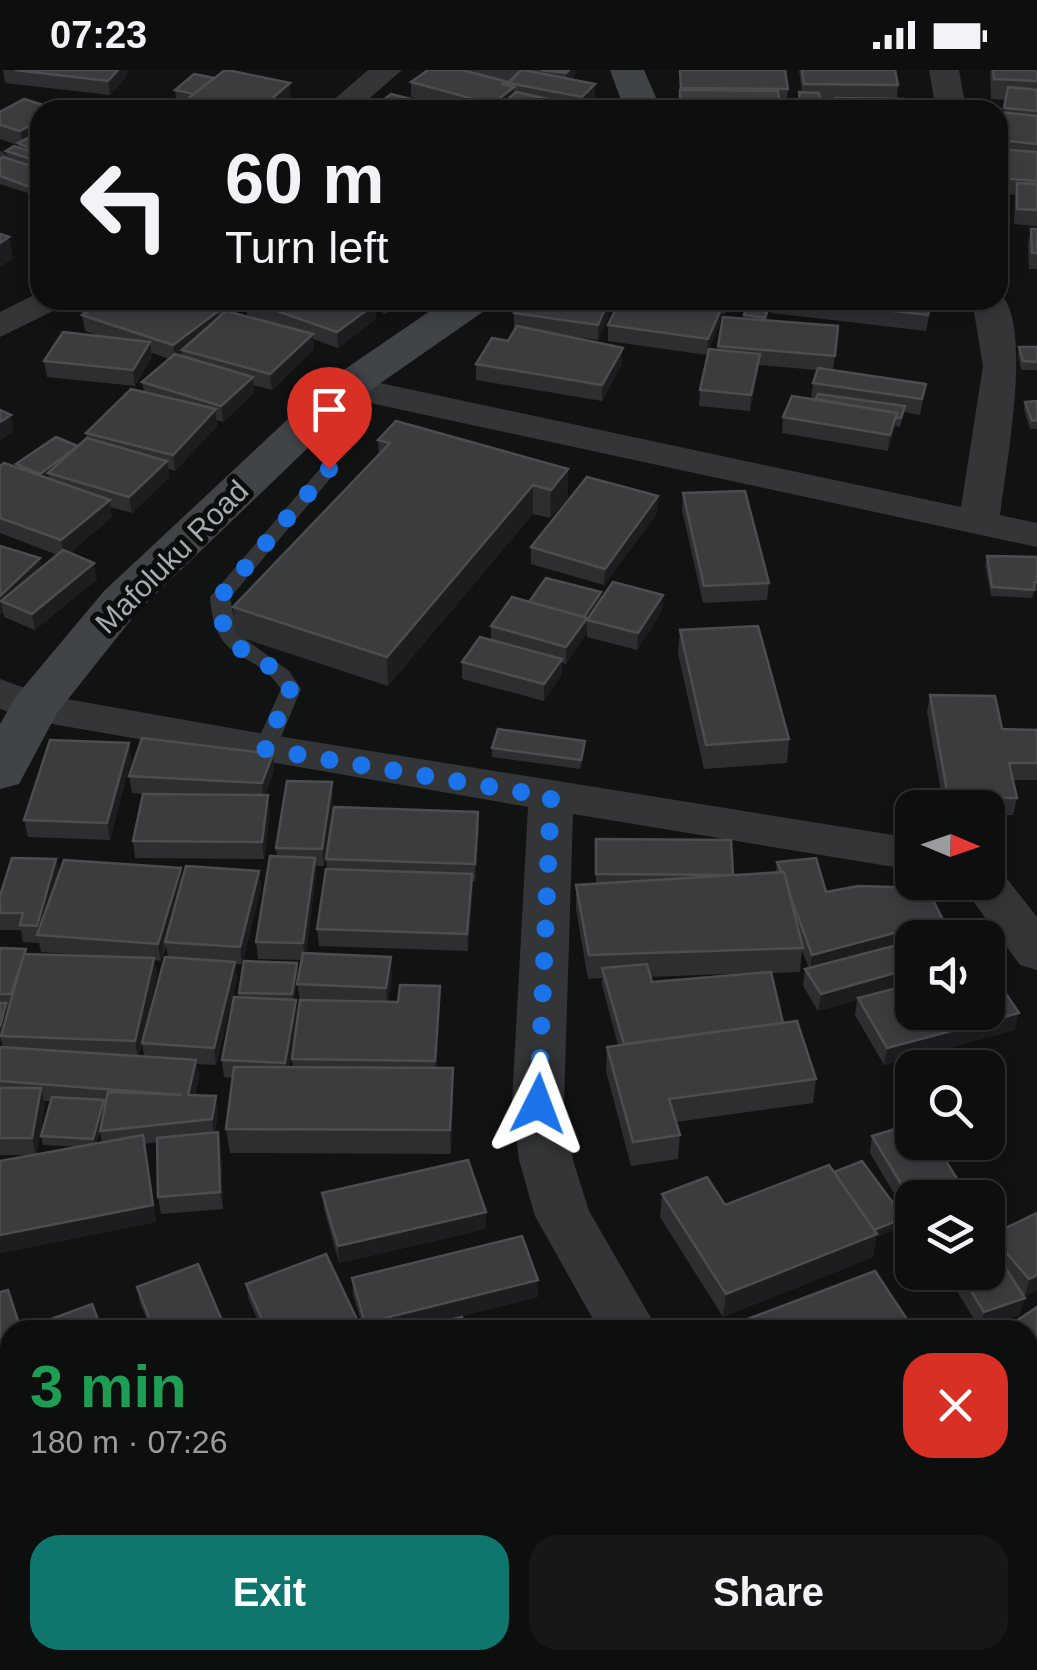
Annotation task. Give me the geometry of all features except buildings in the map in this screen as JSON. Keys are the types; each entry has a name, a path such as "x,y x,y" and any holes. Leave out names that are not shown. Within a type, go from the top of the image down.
{"street":[{"path":"350,100 387,70"},
{"path":"627,70 639,100"},
{"path":"944,70 950,100"},
{"path":"0,326 30,310"},
{"name":"Mafoluku Road","path":"0,772 17,700 348,387 459,310"},
{"path":"979,522 1001,366 991,310"},
{"path":"348,387 1037,535"},
{"path":"17,700 265,749 895,851"},
{"path":"551,797 538,1104 546,1160 563,1216 623,1320"},
{"path":"997,900 1037,952"}],"lane":[{"path":"265,749 290,689 284,676 250,658 225,634 220,597 329,469"}],"route":[{"path":"329,469 220,597 219,614 225,634 250,658 284,676 290,689 265,749 551,797 538,1104"}]}
